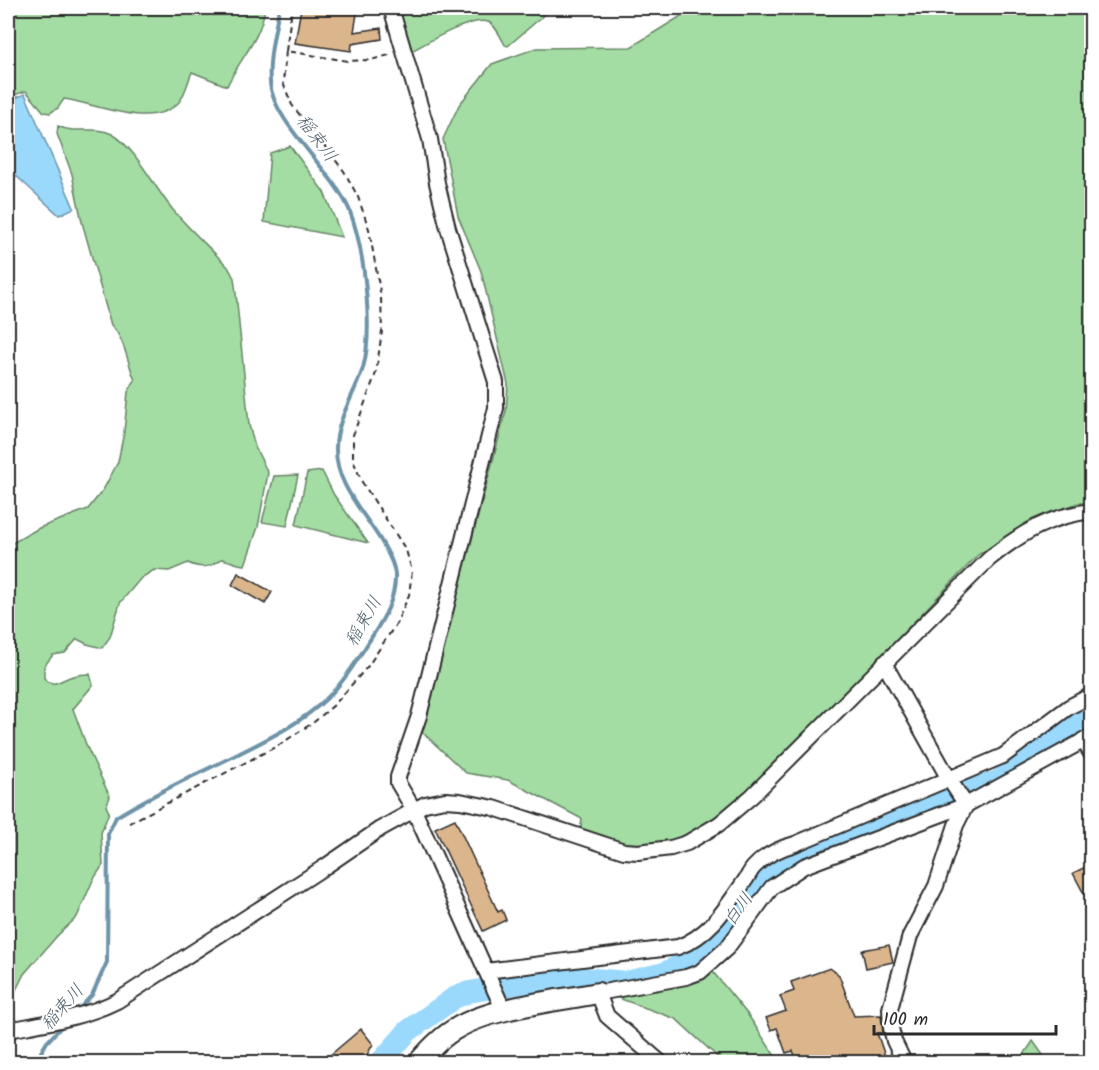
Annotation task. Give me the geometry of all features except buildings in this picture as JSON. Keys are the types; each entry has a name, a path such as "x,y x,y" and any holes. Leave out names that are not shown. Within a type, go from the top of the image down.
{"street":[{"path":"391,8 430,139 437,183 448,228 496,382 496,408 419,716 398,783 414,810 504,1011"},
{"path":"8,1030 80,1016 117,1001 380,829 435,801 460,801 494,808 624,851 638,852 671,848 703,835 752,796 989,559 1029,530 1056,519 1092,511"},
{"path":"884,663 966,805"},
{"path":"486,971 678,947 691,942 712,925 753,868 766,857 781,848 1003,756 1069,707 1092,695"},
{"path":"419,1062 435,1044 456,1028 472,1020 504,1011 686,977 700,972 727,948 772,887 804,866 966,805 1087,738 1092,755"},
{"path":"904,1062 892,1035 890,1009 910,936 936,886 956,825 966,805"},
{"path":"598,993 607,1016 660,1062"}],"path":[{"path":"129,823 279,745 323,715 368,666 396,624 409,595 412,571 406,550 362,483 353,460 353,435 376,373 382,331 381,297 369,229 358,197 344,171 292,105 283,83 292,8"},
{"path":"286,51 348,61 404,55"}],"green space":[{"path":"23,8 265,8 259,30 227,86 192,72 179,102 168,110 139,115 64,99 58,108 50,113 44,112 26,91 8,97 8,17"},
{"path":"397,8 552,8 508,46 493,26 481,21 449,31 410,52"},
{"path":"694,8 1091,8 1091,503 1078,503 1030,521 978,555 786,755 707,826 681,838 652,844 619,843 580,831 582,819 508,780 466,773 421,731 506,411 508,384 481,271 458,216 443,139 459,105 492,64 537,48 631,47"},
{"path":"58,126 71,130 105,131 120,140 136,158 173,210 228,267 234,278 236,293 249,425 255,447 268,473 258,527 245,565 221,559 205,567 188,563 169,571 154,570 141,578 120,603 110,637 102,648 77,639 65,653 53,655 44,666 44,678 51,683 90,674 93,685 73,709 87,747 110,797 106,806 109,812 101,833 103,865 93,880 77,917 24,974 8,1000 8,544 39,528 88,509 103,490 118,462 128,392 135,380 123,344 111,325 82,222 72,174 57,134"},
{"path":"290,146 324,192 342,237 264,222 270,153"},
{"path":"322,471 334,495 368,543 296,525 307,473"},
{"path":"298,475 287,526 262,522 274,476"},
{"path":"713,972 748,1015 779,1062 723,1062 676,1019 618,998 697,979"},
{"path":"1033,1041 1048,1062 1019,1062"}],"water":[{"path":"25,94 74,208 59,215 14,174 8,125 8,101"}],"waterway":[{"name":"稲束川","path":"76,1012 92,995 107,962 108,834 116,817 164,790 278,734 317,707 338,686 354,665 383,619 391,602 395,584 394,567 391,560 377,534 346,488 337,462 339,427 360,378 366,351 368,332 366,288 359,244 349,209 330,178 291,129 273,97 270,63 279,8"},
{"name":"白川","path":"381,1062 408,1031 454,998 469,992 571,977 627,982 664,973 696,958 715,941 761,877 780,861 998,781 1076,721 1092,713"},
{"name":"稲束川","path":"35,1062 47,1042 64,1024"}]}
